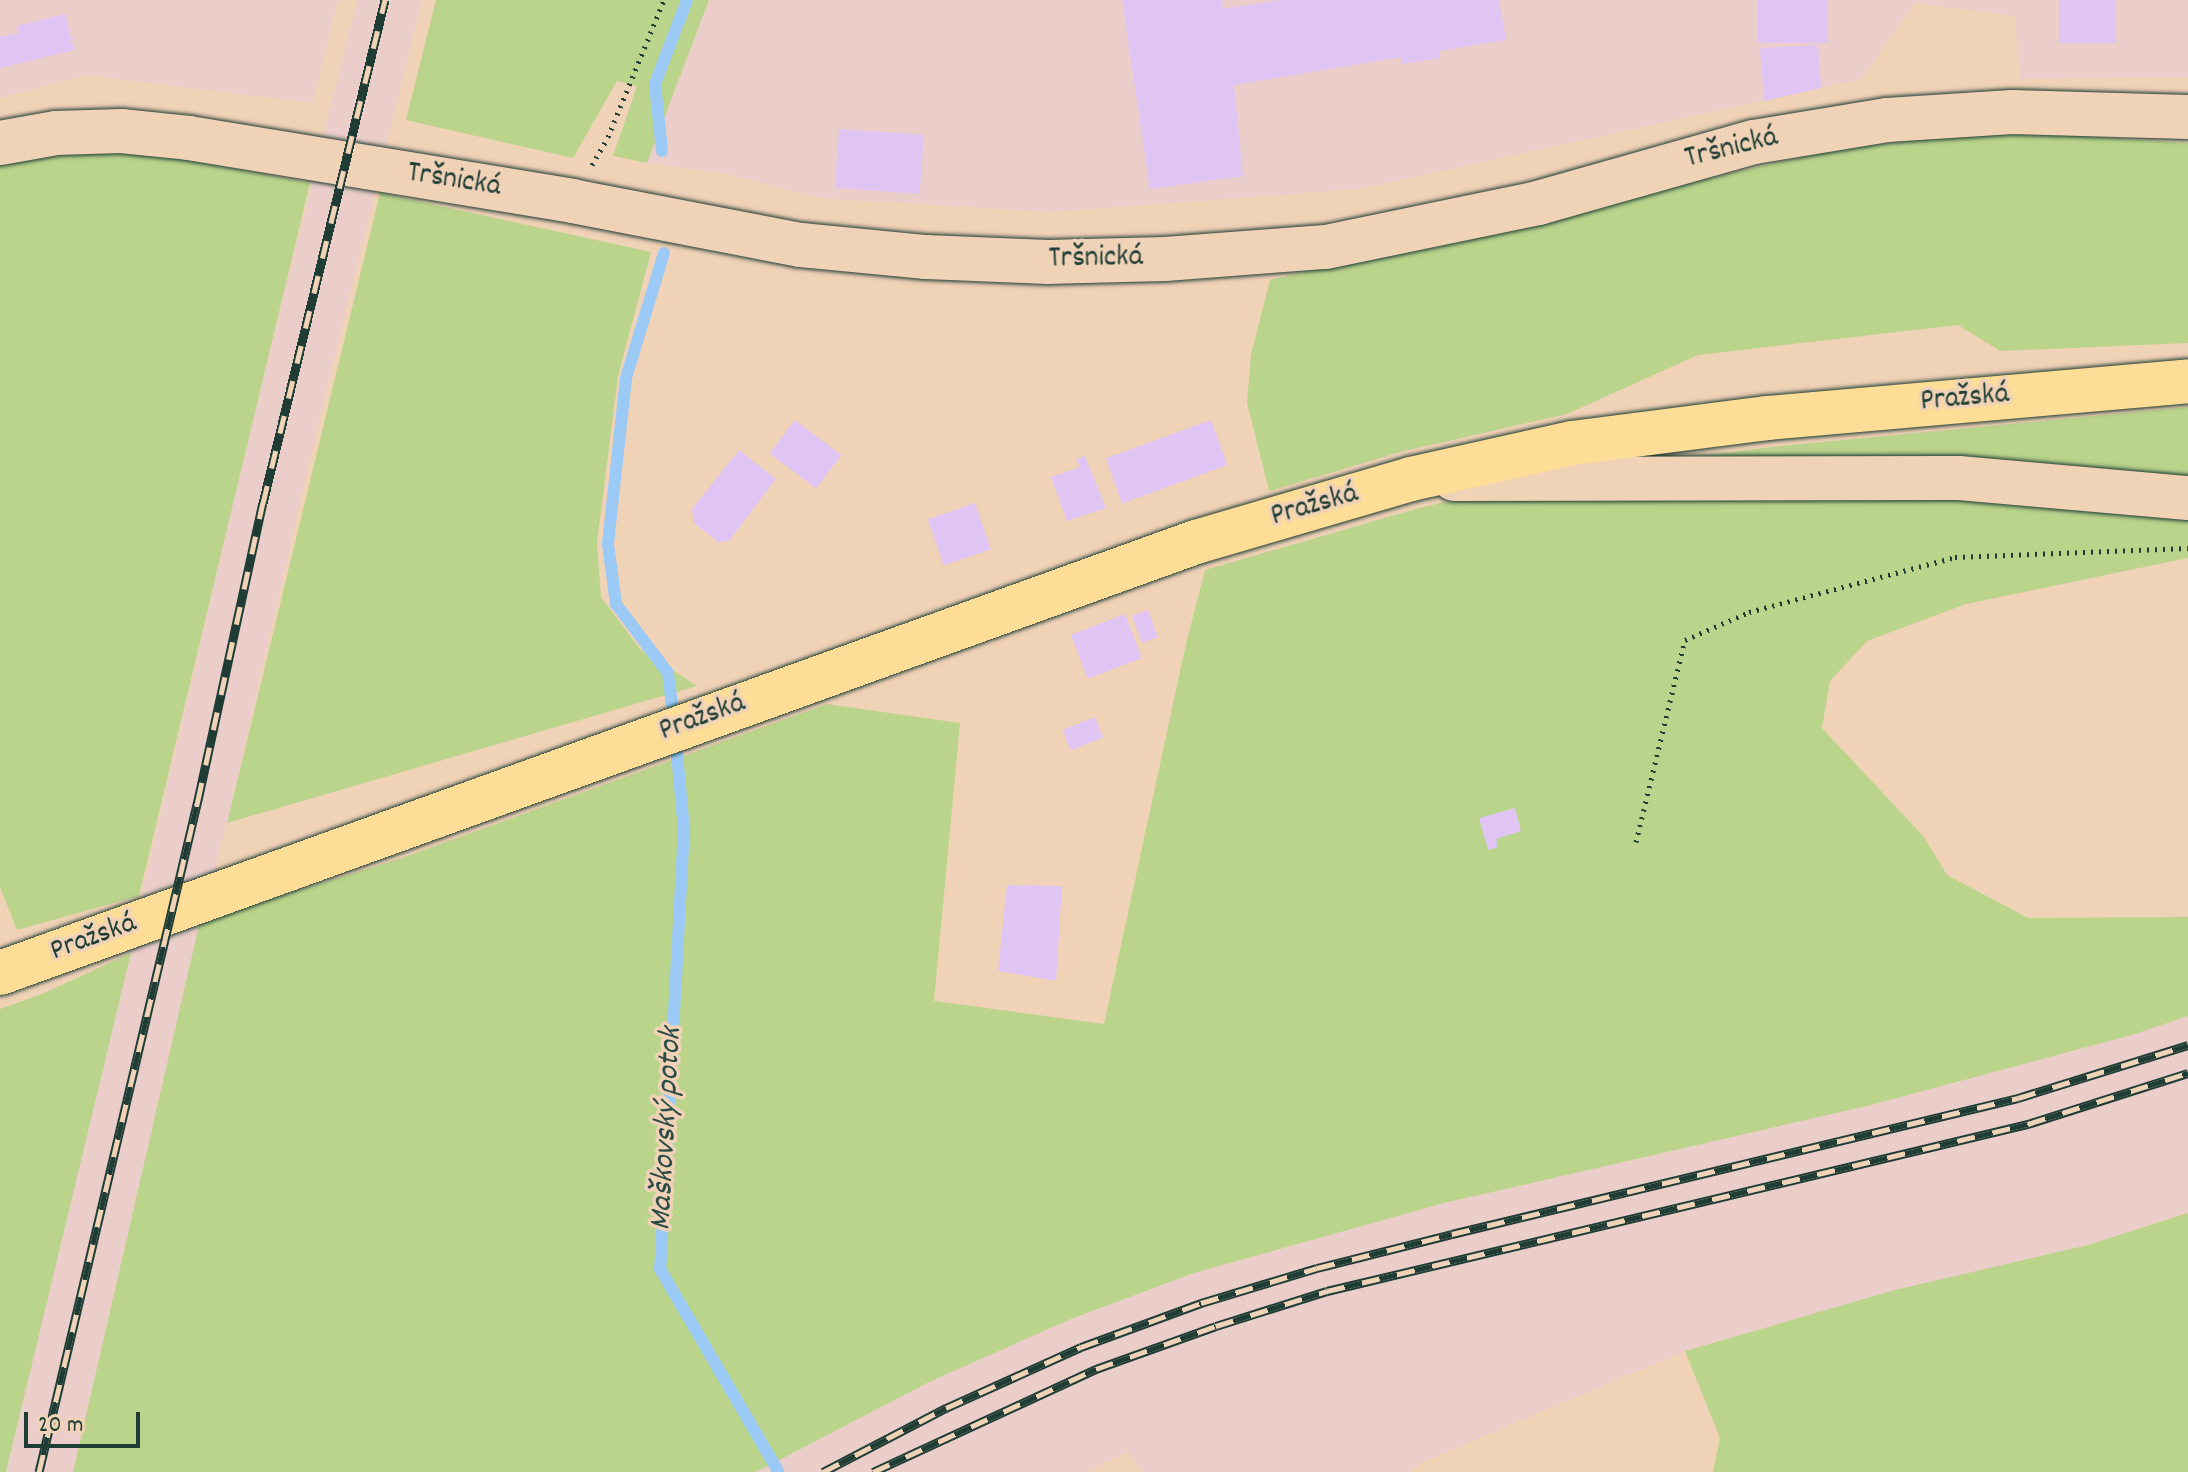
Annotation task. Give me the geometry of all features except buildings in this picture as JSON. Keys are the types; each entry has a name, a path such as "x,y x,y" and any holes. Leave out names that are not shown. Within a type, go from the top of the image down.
{"main road":[{"name":"Pražská","path":"0,973 1196,542 1411,479 1572,443 1753,420 2188,381"}],"street":[{"name":"Tršnická","path":"0,143 56,133 121,131 189,138 572,201 801,245 911,256 1048,262 1165,259 1326,247 1538,203 1754,142 1887,120 2012,112 2188,117"},
{"name":"Pražská","path":"1411,479 1959,478 2188,498"}],"path":[{"path":"572,201 608,137 664,0"},
{"path":"1636,842 1685,640 1749,612 1955,557 2188,548"}],"shaded area":[{"path":"0,0 338,0 313,103 85,75 0,98"},
{"path":"357,0 422,0 315,438 227,823 200,921 73,1472 6,1472 247,445"},
{"path":"709,0 2188,0 2188,77 2020,79 2015,16 1915,3 1861,79 1360,189 1051,212 819,198 728,174 647,163"},
{"path":"2188,1016 2188,1212 2088,1245 1685,1351 1425,1461 1408,1472 1142,1472 1128,1452 1085,1472 756,1472 931,1381 1071,1319 1194,1273 1444,1203 1871,1105 2135,1034"}],"green space":[{"path":"436,0 709,0 647,163 613,156 637,86 617,81 573,158 406,120"},
{"path":"2003,131 2188,143 2188,343 2000,351 1958,325 1698,355 1567,414 1404,451 1269,491 1247,403 1251,355 1270,280 1836,149"},
{"path":"149,152 310,183 139,896 17,930 0,887 0,163 60,153"},
{"path":"380,193 651,252 618,376 597,543 601,597 640,649 697,686 227,823"},
{"path":"2188,407 2188,558 1966,604 1867,641 1830,681 1822,728 1924,837 1947,875 2028,918 2188,917 2188,1016 2135,1034 1871,1105 1444,1203 1194,1273 1071,1319 931,1381 756,1472 73,1472 200,921 402,858 827,704 960,723 934,1001 1104,1024 1186,644 1205,570 1419,508 1577,472 1771,447"},
{"path":"131,953 6,1472 0,1472 0,1009 42,994"},
{"path":"2188,1213 2188,1472 1713,1472 1720,1438 1685,1351 1895,1290 2088,1245"}],"waterway":[{"name":"Maškovský potok","path":"662,151 655,84 687,0"},
{"name":"Maškovský potok","path":"664,253 626,378 608,544 616,604 668,673 672,704"},
{"name":"Maškovský potok","path":"677,754 684,829 660,1269 778,1471"}],"railway":[{"path":"39,1472 198,800 263,503 385,0"},
{"path":"823,1472 946,1408 1081,1347 1201,1303 1317,1268 1452,1234 2018,1098 2188,1045"},
{"path":"873,1472 1096,1369 1327,1291 2028,1124 2188,1073"}]}
